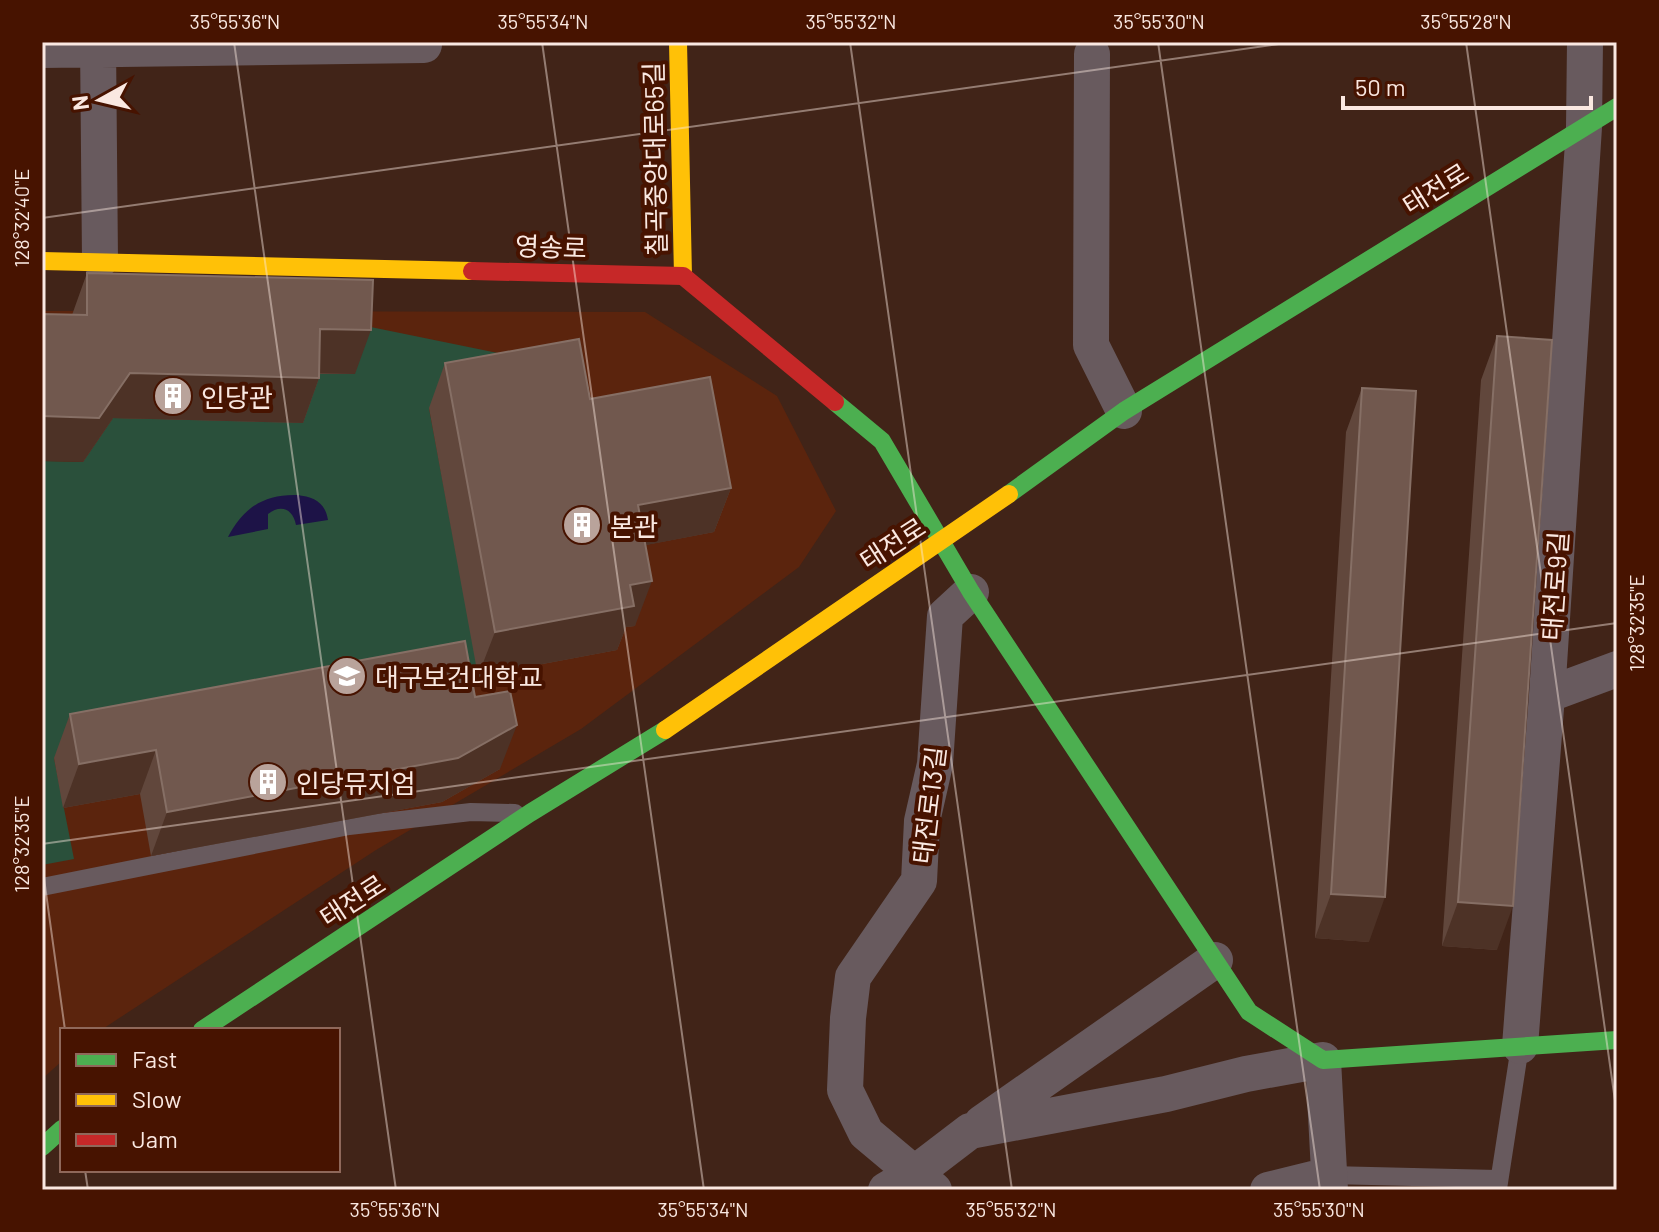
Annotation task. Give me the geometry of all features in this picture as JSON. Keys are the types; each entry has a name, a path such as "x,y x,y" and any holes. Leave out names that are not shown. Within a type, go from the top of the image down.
{"main road":[{"name":"칠곡중앙대로65길","path":"678,42 683,276"},
{"name":"태전로","path":"205,1028 530,813 671,726 847,603 942,542 1124,411 1617,107"},
{"name":"영송로","path":"42,261 683,276"},
{"path":"683,276 882,441 971,592 1249,1012 1323,1060"},
{"name":"태전로13길","path":"1323,1060 1617,1040"},
{"path":"42,1147 60,1131"}],"street":[{"name":"태전로9길","path":"1520,1046 1547,695 1584,127 1585,42"},
{"path":"42,50 98,46 424,44"},
{"path":"98,46 100,260"},
{"path":"1092,54 1091,345 1124,411"},
{"name":"태전로13길","path":"971,592 945,616 935,764 922,821 919,881 853,977 845,1090 866,1133 912,1184 970,1131 1323,1060"},
{"path":"1547,695 1617,669"},
{"path":"970,1131 1215,960"},
{"path":"1268,1190 1329,1183 1323,1060"}],"lane":[{"path":"42,887 349,826 471,812 530,813"},
{"path":"1329,1183 1498,1185 1520,1046"}],"shaded area":[{"name":"대구보건대학교","path":"42,311 645,312 777,396 836,511 799,567 581,729 376,850 104,1028 60,1028 60,1063 42,1079"},
{"path":"297,495 318,502 328,520 296,525 289,512 277,509 268,514 268,529 228,537 240,518 256,505 274,497"}],"green space":[{"path":"356,324 537,361 429,408 480,680 54,758 74,859 42,865 42,461 83,462 113,418 303,422 304,373"}],"building":[{"path":"87,273 373,280 371,330 320,329 319,378 130,373 99,418 42,416 42,314 87,315"},
{"path":"1497,336 1552,340 1513,906 1458,902"},
{"name":"본관","path":"579,339 590,399 710,377 731,488 638,505 652,581 630,585 634,606 495,632 445,363"},
{"path":"1362,388 1416,391 1385,897 1331,894"},
{"path":"465,641 475,697 510,691 517,725 458,758 167,812 156,750 79,764 70,714"}],"traffic: fast":[{"path":"1009,494 1124,411 1617,107"},
{"path":"835,402 882,441 971,592 1249,1012 1323,1060 1617,1040"},
{"path":"205,1028 530,813 665,730"},
{"path":"42,1147 60,1131"}],"traffic: slow":[{"path":"678,42 683,276"},
{"path":"42,261 472,271"},
{"path":"665,730 1009,494"}],"traffic: jam":[{"path":"472,271 683,276 835,402"}],"place":[{"name":"인당관","path":"173,396"},
{"name":"본관","path":"582,525"},
{"name":"대구보건대학교","path":"347,676"},
{"name":"인당뮤지엄","path":"268,782"}]}
